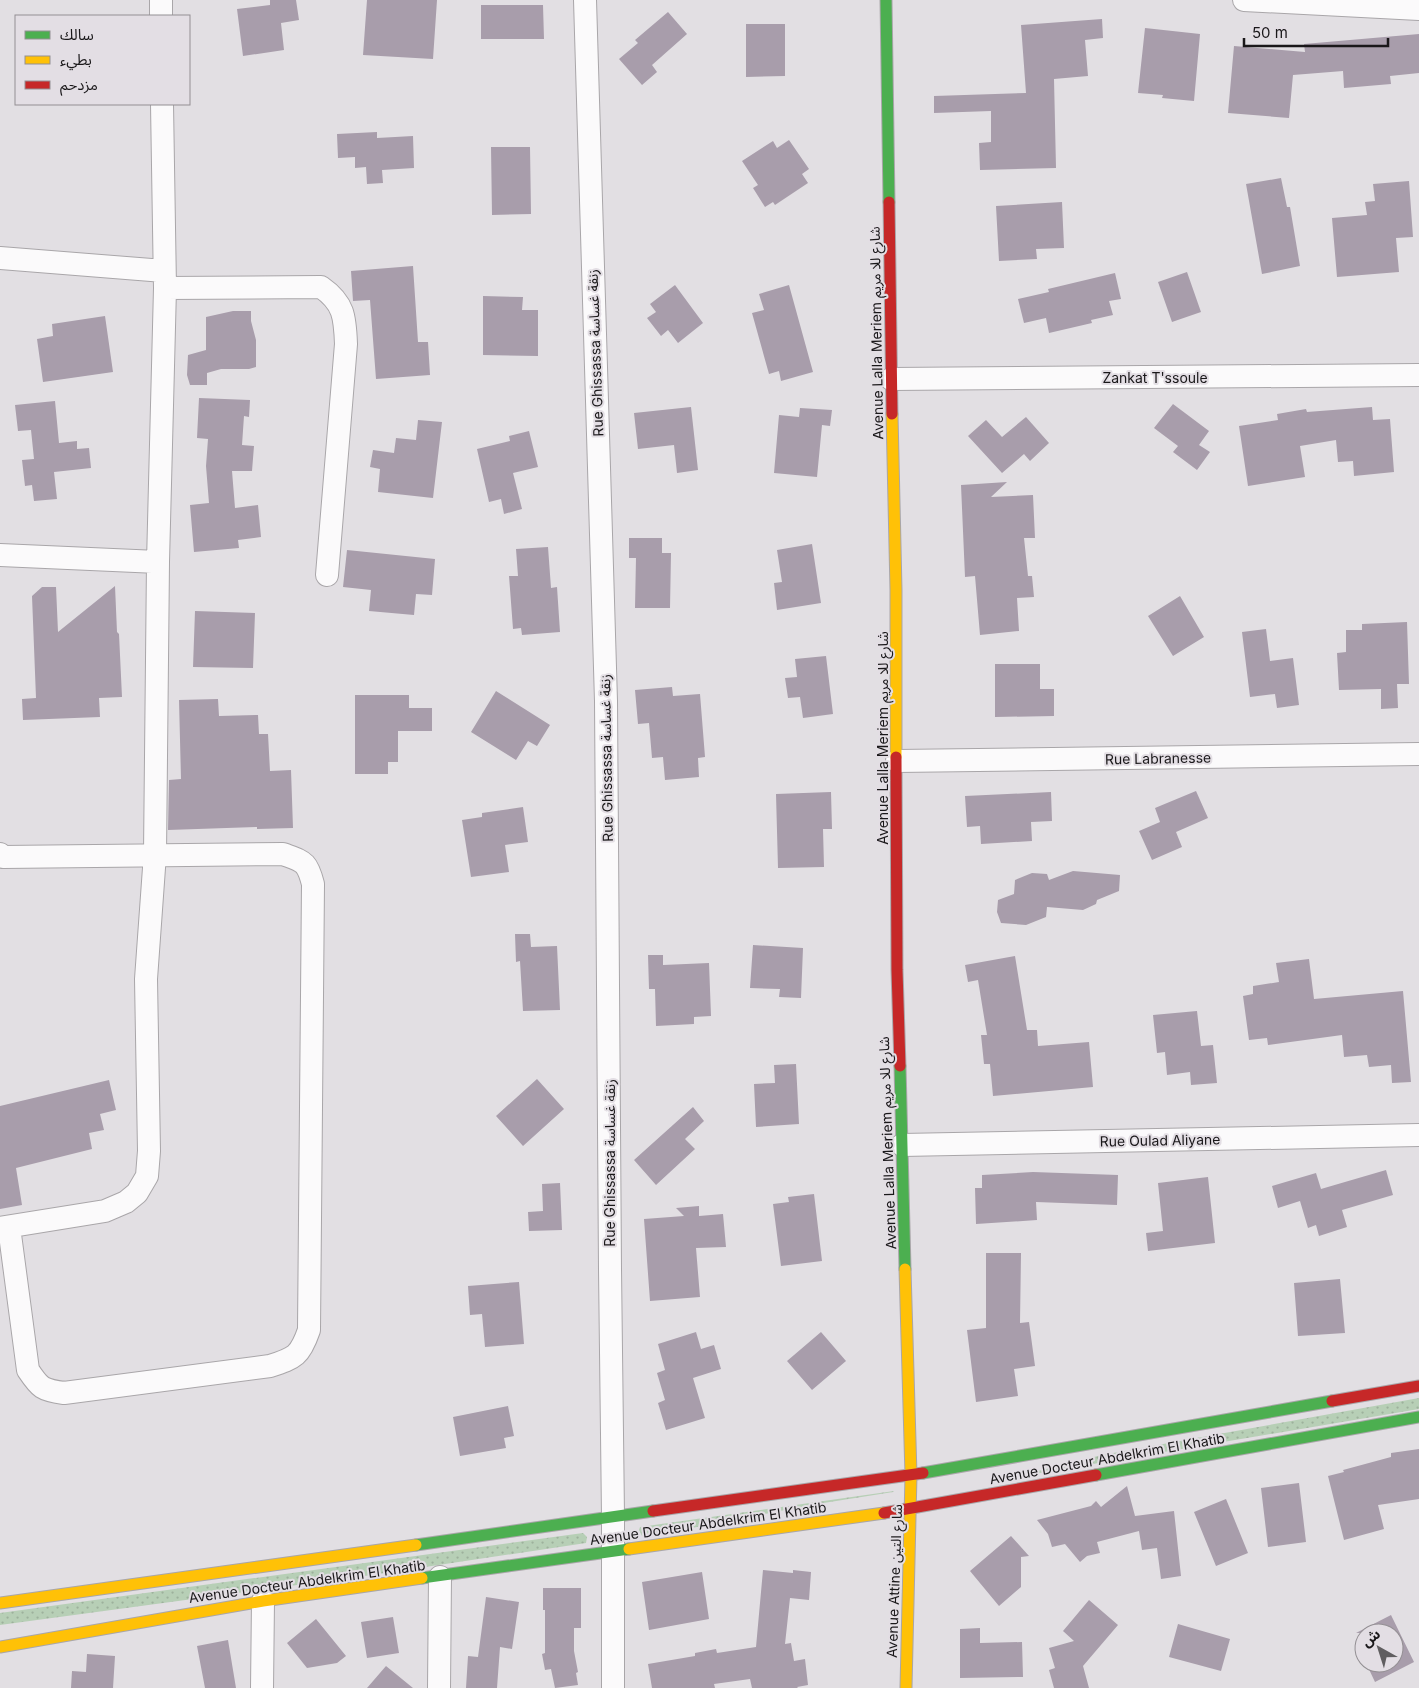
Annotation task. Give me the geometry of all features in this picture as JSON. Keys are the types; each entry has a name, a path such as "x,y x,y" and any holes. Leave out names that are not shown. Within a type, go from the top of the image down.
{"main road":[{"name":"Avenue Lalla Meriem شارع للا مريم","path":"886,0 891,378 896,562 897,970 911,1475"},
{"name":"Avenue Docteur Abdelkrim El Khatib","path":"0,1603 911,1475 1419,1386"},
{"name":"Avenue Docteur Abdelkrim El Khatib","path":"0,1647 263,1601 911,1509 1419,1417"},
{"name":"Avenue Attine شارع التين","path":"906,1688 911,1475"}],"street":[{"path":"161,0 161,15"},
{"name":"Rue Ghissassa زنقة غساسة","path":"585,0 606,701 614,1552 613,1688"},
{"path":"1244,0 1419,8"},
{"path":"0,854 3,856 155,854 283,854 304,862 310,872 313,894 310,1330 303,1346 292,1360 270,1366 64,1393 48,1391 37,1384 28,1370 5,1227 106,1211 126,1202 137,1193 147,1176 149,1151 146,979 155,854 158,562 165,280 162,105"},
{"path":"0,258 165,280 321,287 331,294 340,304 346,320 346,344 327,575"},
{"name":"Zankat T'ssoule","path":"891,378 1419,375"},
{"path":"0,555 158,562"},
{"name":"Rue Labranesse","path":"897,761 1419,754"},
{"name":"Rue Oulad Aliyane","path":"902,1145 1419,1135"},
{"path":"439,1688 440,1577"},
{"path":"262,1688 263,1601"}],"green space":[{"path":"1419,1398 1419,1409 1010,1478 1102,1455"},
{"path":"894,1491 645,1537 642,1536 639,1530 640,1527"},
{"path":"583,1533 587,1537 586,1543 372,1575 0,1625 0,1613"}],"building":[{"path":"270,0 296,0 299,20 281,23 284,50 243,56 237,9 270,5"},
{"path":"367,0 437,0 433,59 363,55"},
{"path":"481,5 543,5 544,39 481,39"},
{"path":"668,12 687,34 652,65 657,72 642,85 619,59 638,43 635,40"},
{"path":"1102,19 1103,38 1085,40 1088,76 1054,79 1056,168 980,170 979,143 991,142 991,111 934,113 934,96 1026,93 1021,25"},
{"path":"746,24 785,24 785,76 746,77"},
{"path":"1145,28 1200,34 1194,101 1162,98 1163,95 1138,93"},
{"path":"1419,34 1419,73 1390,76 1391,84 1344,88 1343,71 1293,75 1289,118 1228,113 1234,46 1305,52 1304,44"},
{"path":"377,132 377,138 413,136 414,168 382,170 383,183 367,184 366,167 355,168 355,157 338,158 337,134"},
{"path":"789,140 809,169 802,174 808,183 775,205 773,202 765,207 753,188 758,185 742,161 773,141 777,148"},
{"path":"491,147 530,147 531,214 492,215"},
{"path":"1281,178 1287,207 1290,207 1300,266 1262,274 1246,184"},
{"path":"1409,181 1413,237 1396,238 1399,272 1337,277 1332,218 1367,215 1365,202 1375,201 1373,184"},
{"path":"1062,202 1064,248 1036,249 1037,259 999,261 996,206"},
{"path":"413,266 418,342 428,342 430,375 376,379 370,300 353,301 351,271"},
{"path":"1187,272 1201,312 1172,322 1158,282"},
{"path":"1115,273 1121,299 1109,301 1113,315 1091,320 1092,323 1049,333 1046,318 1024,323 1018,299 1049,292 1048,289"},
{"path":"675,285 703,323 678,343 668,330 661,336 647,318 656,312 650,304"},
{"path":"789,285 813,372 781,381 779,371 769,374 752,313 764,310 759,294"},
{"path":"483,296 523,297 522,310 538,310 538,356 483,355"},
{"path":"233,311 251,311 251,321 256,340 256,367 249,369 221,369 207,373 207,385 190,385 187,375 188,355 206,350 206,317"},
{"path":"105,316 113,372 43,382 37,339 53,336 52,324"},
{"path":"199,398 250,400 249,417 244,416 242,445 254,446 252,471 232,471 235,508 258,505 261,537 238,540 239,548 194,552 190,505 209,503 206,466 208,439 197,438"},
{"path":"55,401 59,443 77,441 77,449 89,448 91,468 54,472 57,499 34,501 32,485 25,486 22,460 34,459 31,430 18,431 15,405"},
{"path":"1173,404 1209,431 1199,445 1210,452 1197,470 1173,452 1178,446 1154,428"},
{"path":"691,407 698,470 677,473 674,445 638,449 634,413"},
{"path":"1372,407 1373,420 1390,419 1394,472 1354,476 1353,461 1338,462 1336,440 1300,446 1305,477 1248,486 1239,426 1278,420 1277,414 1306,409 1307,412"},
{"path":"800,408 832,410 830,426 822,425 817,477 774,473 779,415 799,417"},
{"path":"1026,417 1049,443 1030,461 1024,454 1002,473 968,436 986,420 1002,437"},
{"path":"418,420 442,422 433,498 378,492 380,469 370,467 373,450 394,453 396,438 416,440"},
{"path":"529,431 538,467 513,473 522,509 504,514 501,499 489,502 477,449 510,441 509,436"},
{"path":"1007,482 991,497 1033,495 1035,538 1024,538 1028,576 1032,576 1034,597 1017,598 1019,631 980,635 975,576 965,577 961,485"},
{"path":"629,538 662,538 662,553 671,553 670,608 635,608 636,558 629,558"},
{"path":"812,544 821,603 777,610 774,583 782,582 777,550"},
{"path":"548,547 551,588 557,587 560,632 522,635 521,628 513,629 509,576 518,576 516,549"},
{"path":"347,550 435,559 432,595 416,594 414,615 369,611 371,590 343,587"},
{"path":"115,586 122,697 99,698 100,717 23,720 22,699 36,698 32,596 42,587 56,587 58,632"},
{"path":"1180,596 1204,637 1173,656 1148,616"},
{"path":"195,611 255,613 253,668 193,667"},
{"path":"1407,622 1409,684 1397,684 1398,708 1381,709 1381,689 1339,690 1337,653 1346,652 1346,630 1362,630 1362,624"},
{"path":"1266,629 1270,661 1293,658 1299,705 1277,708 1275,694 1250,697 1242,632"},
{"path":"826,656 833,714 803,718 800,697 788,698 785,678 797,677 795,659"},
{"path":"995,664 1040,664 1040,689 1054,689 1054,716 995,717"},
{"path":"672,687 673,696 700,694 705,757 698,758 699,777 665,780 663,757 652,758 649,723 638,724 635,690"},
{"path":"496,691 550,725 537,746 528,741 516,760 471,732"},
{"path":"355,695 409,695 409,708 432,708 432,731 398,731 398,762 388,762 388,774 355,774"},
{"path":"218,699 219,716 258,715 259,734 268,734 270,771 291,770 293,828 257,829 257,827 168,830 169,780 181,779 179,700"},
{"path":"1196,791 1208,818 1176,832 1182,847 1152,860 1139,831 1160,822 1155,808"},
{"path":"831,792 832,829 823,829 824,867 778,868 776,794"},
{"path":"1051,792 1052,821 1031,822 1032,841 981,844 980,826 967,827 965,796"},
{"path":"523,807 528,842 505,845 509,872 471,877 462,820 482,817 482,813"},
{"path":"1073,871 1120,875 1119,891 1097,900 1096,904 1083,910 1047,907 1046,917 1026,925 1001,923 997,912 998,900 1014,894 1015,880 1032,873 1047,874 1049,880"},
{"path":"515,934 530,934 531,947 557,946 560,1010 523,1011 520,961 516,962"},
{"path":"753,945 803,948 801,998 779,997 780,989 750,988"},
{"path":"648,955 663,955 663,965 709,963 711,1016 694,1017 694,1024 656,1026 655,989 649,989"},
{"path":"1015,956 1027,1030 1037,1030 1038,1046 1089,1042 1093,1087 993,1096 990,1064 984,1064 981,1035 987,1035 978,980 968,982 965,965"},
{"path":"1309,959 1314,999 1403,991 1411,1082 1392,1083 1391,1065 1369,1067 1367,1055 1344,1057 1342,1035 1268,1045 1267,1038 1249,1040 1243,996 1253,994 1253,986 1279,982 1276,963"},
{"path":"1197,1011 1201,1046 1213,1045 1217,1083 1191,1085 1190,1072 1167,1075 1165,1052 1157,1053 1153,1015"},
{"path":"796,1064 799,1124 756,1127 754,1084 775,1083 774,1065"},
{"path":"537,1079 564,1109 523,1146 496,1116"},
{"path":"109,1080 116,1110 100,1114 104,1130 89,1133 92,1149 16,1168 22,1205 0,1209 0,1106"},
{"path":"693,1107 704,1121 685,1139 695,1149 656,1185 634,1160"},
{"path":"1386,1170 1393,1195 1342,1210 1347,1227 1319,1236 1316,1225 1308,1228 1300,1201 1278,1208 1272,1186 1316,1173 1321,1189"},
{"path":"1033,1172 1118,1175 1117,1205 1036,1202 1037,1220 976,1224 975,1188 982,1188 982,1175"},
{"path":"1208,1177 1215,1243 1148,1251 1146,1233 1163,1231 1158,1183"},
{"path":"560,1183 562,1230 529,1231 528,1212 543,1211 542,1184"},
{"path":"814,1194 822,1261 781,1266 773,1204 789,1202 788,1197"},
{"path":"699,1206 699,1216 723,1214 726,1247 696,1248 700,1297 650,1301 644,1219 684,1216 676,1208"},
{"path":"986,1253 1021,1253 1020,1323 1029,1322 1035,1366 1014,1369 1018,1396 976,1402 967,1330 986,1328"},
{"path":"1340,1279 1345,1333 1298,1336 1294,1283"},
{"path":"519,1282 524,1344 485,1347 482,1314 470,1315 468,1286"},
{"path":"696,1332 701,1349 714,1345 721,1369 693,1378 705,1418 666,1430 658,1403 665,1400 657,1373 665,1370 658,1344"},
{"path":"821,1332 846,1361 812,1390 787,1361"},
{"path":"508,1406 514,1436 504,1438 506,1448 460,1456 453,1417"},
{"path":"1419,1449 1419,1499 1378,1505 1384,1529 1344,1540 1328,1476 1391,1457 1391,1453"},
{"path":"1299,1483 1306,1542 1268,1547 1261,1488"},
{"path":"1127,1486 1135,1516 1174,1511 1181,1576 1161,1579 1157,1548 1142,1550 1139,1531 1097,1542 1100,1553 1087,1556 1080,1562 1065,1544 1052,1547 1048,1534 1037,1520 1091,1506 1096,1501 1101,1507"},
{"path":"1226,1499 1248,1553 1216,1566 1194,1512"},
{"path":"1011,1536 1029,1556 1021,1557 1021,1587 999,1606 970,1571"},
{"path":"763,1570 793,1573 793,1570 811,1572 809,1600 790,1598 785,1644 791,1643 794,1661 805,1659 808,1685 798,1688 752,1688 750,1679 714,1684 715,1688 652,1688 648,1664 695,1656 695,1653 716,1649 717,1653 756,1647"},
{"path":"702,1572 709,1619 649,1630 642,1582"},
{"path":"543,1588 581,1588 581,1628 574,1628 574,1651 578,1672 576,1673 578,1685 555,1688 551,1669 545,1670 542,1654 545,1653"},
{"path":"486,1597 519,1602 512,1649 500,1647 497,1688 466,1688 468,1656 478,1657"},
{"path":"1089,1600 1118,1625 1083,1666 1089,1688 1054,1688 1049,1670 1055,1668 1049,1648 1074,1641 1063,1631"},
{"path":"1391,1615 1395,1623 1375,1623"},
{"path":"393,1617 399,1653 367,1658 361,1622"},
{"path":"316,1619 346,1656 337,1663 307,1668 287,1643"},
{"path":"1178,1624 1230,1639 1221,1671 1169,1657"},
{"path":"980,1628 980,1643 1022,1642 1023,1677 960,1678 960,1629"},
{"path":"228,1640 236,1688 205,1688 197,1646"},
{"path":"1404,1642 1414,1662 1404,1667"},
{"path":"87,1654 115,1656 113,1688 71,1688 72,1671 86,1672"},
{"path":"386,1666 413,1688 367,1688"},
{"path":"1371,1673 1393,1673 1375,1682"}],"traffic: fast":[{"path":"886,0 889,202"},
{"path":"900,1066 905,1269"},
{"path":"923,1473 1332,1401"},
{"path":"1096,1475 1419,1417"},
{"path":"416,1545 653,1511"},
{"path":"422,1578 629,1549"}],"traffic: slow":[{"path":"892,414 896,590 896,757"},
{"path":"905,1269 911,1475 906,1688"},
{"path":"629,1549 884,1513"},
{"path":"0,1603 416,1545"},
{"path":"0,1647 263,1601 422,1578"}],"traffic: jam":[{"path":"889,202 892,414"},
{"path":"896,757 897,970 900,1066"},
{"path":"1332,1401 1419,1386"},
{"path":"653,1511 923,1473"},
{"path":"884,1513 1096,1475"}]}
